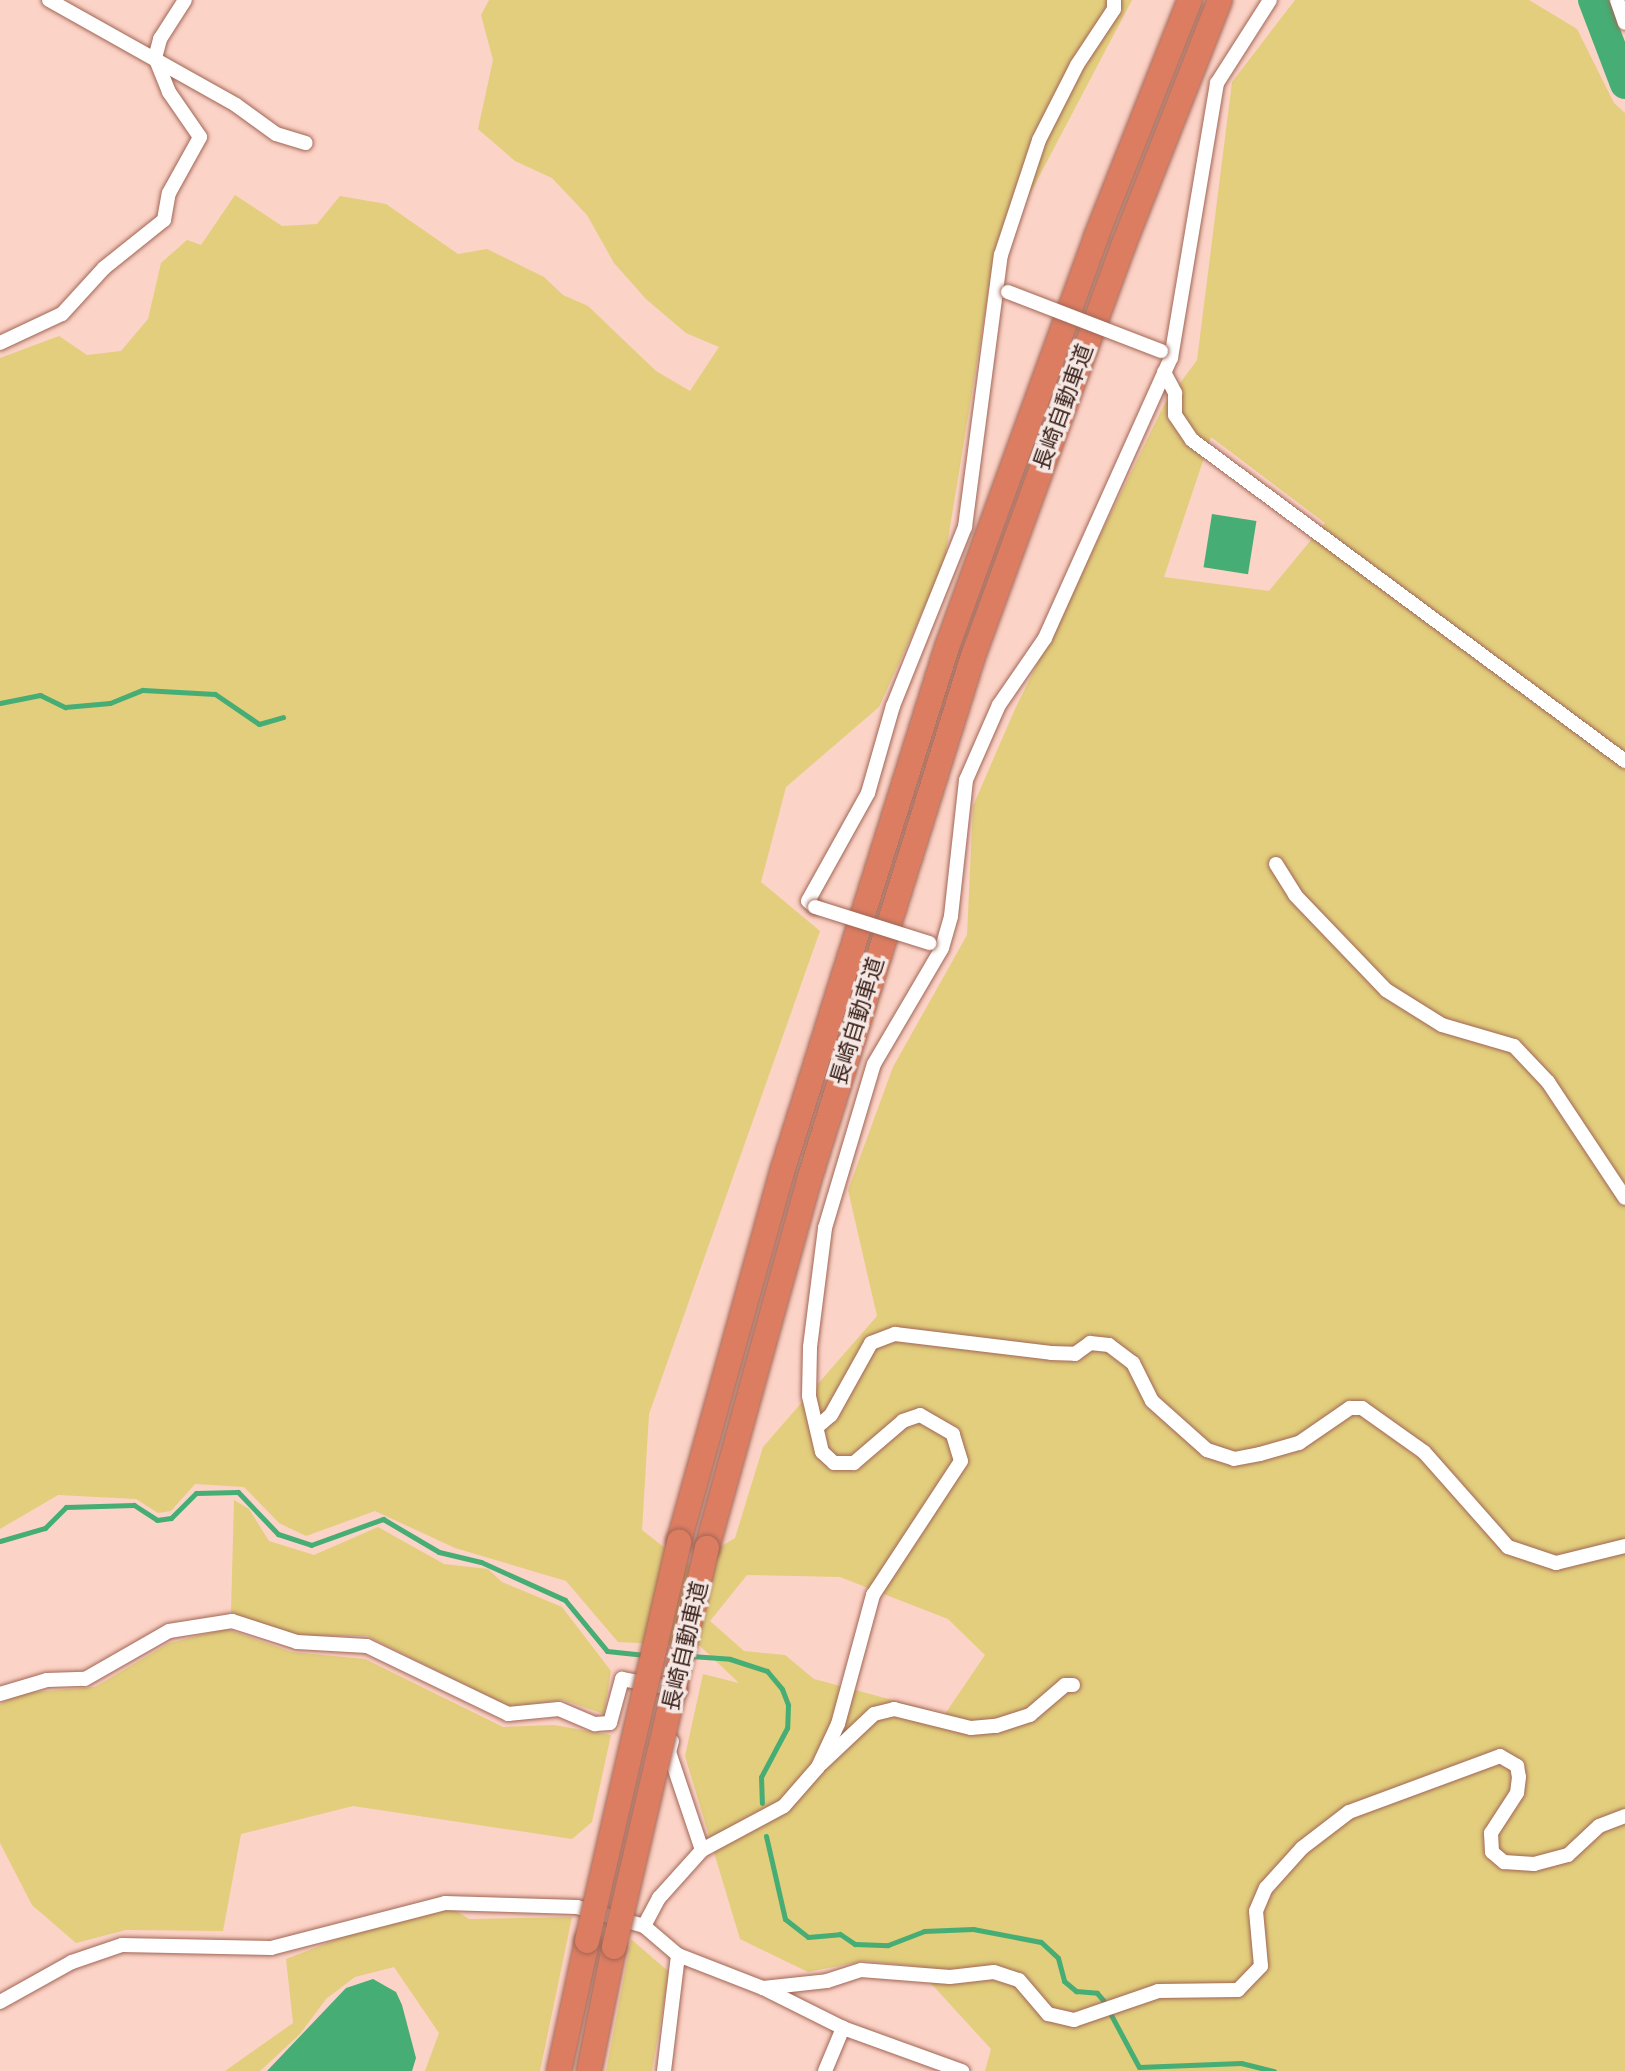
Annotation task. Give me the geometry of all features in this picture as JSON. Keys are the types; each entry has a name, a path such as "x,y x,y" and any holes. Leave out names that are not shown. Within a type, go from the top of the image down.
{"highway":[{"name":"長崎自動車道","path":"559,2071 679,1541 782,1172 947,647 1080,279 1190,0"},
{"name":"長崎自動車道","path":"589,2071 614,1947 707,1548 818,1150 973,656 1117,260 1220,0"}],"street":[{"path":"49,0 236,105 268,130 306,143"},
{"path":"0,343 62,314 104,268 164,220 169,193 200,137 169,92 155,58 160,39 185,0"},
{"path":"936,946 815,907 808,901 868,793 893,706 965,527 1001,290 1039,140 1114,9 1114,0"},
{"path":"818,1767 838,1724 873,1595 961,1461 953,1434 932,1418 903,1421 854,1463 834,1463 822,1452 809,1396 811,1318 825,1228 874,1064 951,916 958,812 966,780 999,705 1045,638 1164,372 1217,83 1270,0"},
{"path":"1617,0 1625,23"},
{"path":"1001,290 1166,355"},
{"path":"1164,372 1175,393 1175,415 1192,440 1625,761"},
{"path":"1276,864 1295,895 1386,990 1442,1025 1514,1046 1548,1082 1625,1198"},
{"path":"817,1427 831,1415 871,1343 895,1334 1051,1353 1075,1354 1090,1343 1109,1345 1133,1363 1152,1401 1207,1450 1234,1459 1260,1454 1299,1443 1350,1408 1362,1408 1424,1452 1508,1547 1556,1563 1625,1546"},
{"path":"0,1694 47,1680 85,1679 169,1631 232,1621 297,1642 367,1646 508,1714 559,1709 595,1724 610,1723 622,1679 685,1690 669,1752 702,1850"},
{"path":"644,1926 659,1898 702,1850 784,1806 818,1767 874,1714 894,1709 971,1728 996,1726 1030,1715 1065,1685 1073,1685"},
{"path":"763,1988 827,1981 861,1970 950,1977 994,1972 1019,1980 1048,2014 1074,2020 1101,2014 1158,1991 1238,1990 1261,1966 1256,1911 1266,1888 1302,1848 1349,1812 1500,1756 1517,1766 1517,1793 1491,1833 1492,1852 1504,1862 1534,1864 1568,1855 1599,1826 1625,1816"},
{"path":"0,2002 72,1962 122,1945 271,1948 445,1903 577,1907 644,1926 678,1955 763,1988 843,2028 962,2071"},
{"path":"664,2071 678,1955"},
{"path":"825,2071 843,2028"}],"shaded area":[{"path":"489,0 1132,0 993,264 944,564 879,707 786,787 761,882 820,931 649,1414 642,1530 688,1566 735,1538 763,1447 877,1316 848,1190 893,1067 967,935 973,806 1015,709 1164,405 1197,360 1232,82 1295,0 1529,0 1577,29 1614,103 1625,113 1625,2071 985,2071 991,2049 915,1966 864,1961 808,1972 740,1939 685,1756 703,1674 739,1683 700,1646 618,1642 566,1581 455,1548 375,1511 306,1536 279,1523 244,1487 195,1484 171,1511 158,1513 136,1499 58,1495 0,1529 0,358 59,336 87,355 121,351 148,319 161,263 187,240 201,245 235,195 282,226 317,224 340,196 386,204 458,254 487,249 544,277 563,295 588,306 656,371 690,391 719,347 686,333 646,299 614,263 587,215 552,178 515,161 478,129 493,60 481,15","holes":["1211,437 1325,523 1269,591 1164,577","747,1575 840,1577 948,1619 985,1655 945,1714 814,1679 785,1655 744,1651 710,1621"]},
{"path":"1212,514 1256,521 1248,574 1204,567"},
{"path":"234,1500 249,1509 269,1541 314,1555 378,1527 444,1564 488,1569 502,1582 562,1607 611,1671 604,1714 563,1700 510,1707 367,1636 289,1636 231,1612"},
{"path":"226,1629 292,1652 365,1659 503,1727 554,1725 611,1735 592,1822 572,1839 353,1806 241,1834 223,1931 126,1930 76,1943 32,1905 0,1843 0,1704 23,1693 95,1687 169,1643"},
{"path":"448,1906 469,1919 572,1917 540,2071 425,2071 439,2033 394,1967 355,1977 326,1999 300,2034 260,2071 225,2071 293,2023 286,1959 366,1928"},
{"path":"631,1939 669,1972 652,2071 606,2071"},
{"path":"373,1979 396,1992 402,2005 416,2058 412,2071 267,2071 346,1988"}],"waterway":[{"path":"1593,0 1625,84"},
{"path":"0,703 40,695 65,707 110,703 143,690 215,694 259,724 283,717"},
{"path":"0,1541 45,1528 66,1507 134,1505 157,1520 171,1518 196,1493 238,1492 278,1534 311,1545 383,1519 439,1552 481,1562 565,1600 607,1651 645,1655"},
{"path":"691,1656 730,1659 767,1671 782,1689 788,1705 787,1728 761,1777 762,1803"},
{"path":"766,1836 785,1919 808,1937 840,1934 855,1944 888,1945 924,1931 973,1929 1041,1942 1058,1958 1064,1981 1076,1991 1097,1993 1103,2000 1139,2067 1241,2063 1274,2071"}]}
